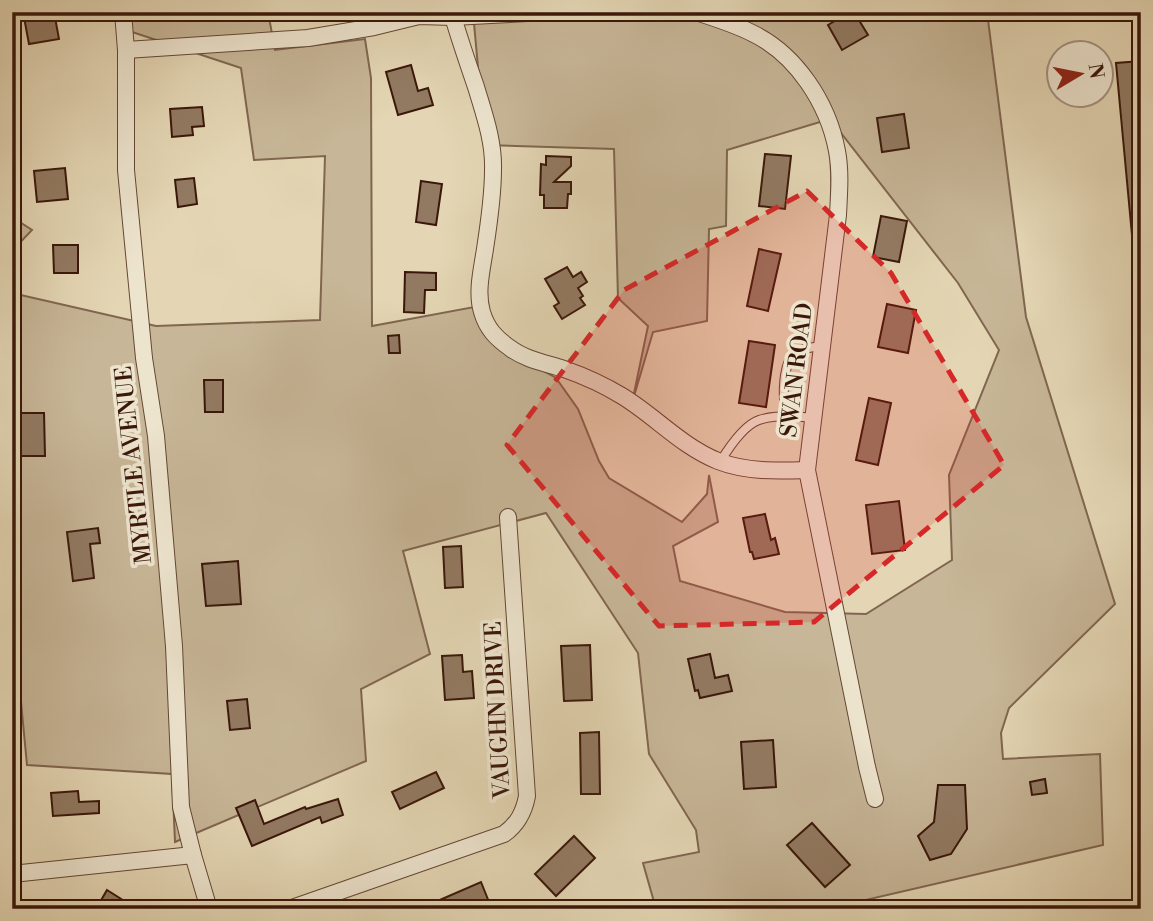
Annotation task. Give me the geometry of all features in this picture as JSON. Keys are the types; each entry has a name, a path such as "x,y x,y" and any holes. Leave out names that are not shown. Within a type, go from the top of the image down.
{"street":[{"name":"MYRTLE AVENUE","path":"122,12 126,50 126,170 144,358 156,436 174,646 181,807 192,856 209,909"},
{"path":"126,50 308,38 419,16 547,12"},
{"name":"SWAN ROAD","path":"696,12 754,34 792,62 821,106 837,151 840,178 838,215 807,470 875,799"},
{"path":"453,17 489,127 493,152 492,194 480,282 481,309 489,330 521,355 592,380 621,396 697,452 744,468 766,471 807,470"},
{"name":"VAUGHN DRIVE","path":"289,909 504,834 518,820 527,796 508,517"},
{"path":"12,874 192,856"}],"lane":[{"path":"793,416 786,410 783,398 787,368 792,356 802,349 822,346"},
{"path":"720,462 738,438 756,421 777,416 813,418"}],"highlighted area":[{"path":"807,191 891,273 1004,465 814,622 659,626 507,445 624,290"}],"shaded area":[{"path":"121,12 268,12 275,50 365,39 371,78 372,326 474,307 494,343 556,378 578,409 599,461 609,478 682,522 707,494 709,475 718,522 673,546 680,581 785,612 866,614 952,560 949,475 999,350 958,283 830,119 727,150 726,226 709,229 707,321 653,332 632,403 648,326 618,298 614,149 485,145 473,12 987,12 1026,317 1115,604 1009,708 1001,733 1003,759 1100,754 1103,845 848,904 847,909 656,909 643,863 699,852 696,830 649,754 638,653 546,513 403,551 430,654 361,689 366,761 175,842 172,774 27,765 19,681 12,680 12,293 156,326 320,320 325,156 254,160 241,68 123,29"},
{"path":"12,217 32,230 12,251"}],"building":[{"path":"23,12 54,12 59,39 29,44"},
{"path":"854,12 868,35 842,50 828,25"},
{"path":"1141,61 1141,245 1133,246 1116,63"},
{"path":"411,65 418,91 428,88 433,105 398,115 386,72"},
{"path":"202,107 204,126 192,127 193,135 172,137 170,109"},
{"path":"904,114 909,148 882,152 877,118"},
{"path":"765,154 791,156 785,209 759,206"},
{"path":"546,156 571,157 571,166 554,182 571,182 567,208 544,208 544,195 540,195 541,164 546,165"},
{"path":"65,168 68,199 37,202 34,171"},
{"path":"194,178 197,204 178,207 175,180"},
{"path":"421,181 442,184 436,225 416,222"},
{"path":"881,216 907,221 899,262 873,257"},
{"path":"53,245 78,245 78,273 54,273"},
{"path":"759,249 781,254 768,311 747,306"},
{"path":"567,267 573,277 581,272 587,282 578,288 585,305 562,319 554,306 559,303 545,279"},
{"path":"405,272 436,273 436,290 425,290 424,313 404,312"},
{"path":"887,304 916,310 908,353 878,347"},
{"path":"399,335 400,353 389,353 388,336"},
{"path":"749,341 775,345 766,407 739,403"},
{"path":"204,380 223,380 223,412 205,412"},
{"path":"869,398 891,403 878,465 856,460"},
{"path":"20,413 44,413 45,456 20,456"},
{"path":"899,501 905,550 872,554 866,505"},
{"path":"765,514 771,540 775,538 779,554 754,559 743,518"},
{"path":"98,528 100,543 90,544 94,578 73,581 67,532"},
{"path":"461,546 463,587 445,588 443,547"},
{"path":"238,561 241,604 206,606 202,564"},
{"path":"590,645 592,700 564,701 561,646"},
{"path":"710,654 715,678 728,675 732,691 700,698 698,690 695,691 688,659"},
{"path":"462,655 463,672 472,671 474,698 445,700 442,656"},
{"path":"247,699 250,728 230,730 227,701"},
{"path":"599,732 600,794 581,794 580,733"},
{"path":"773,740 776,787 744,789 741,742"},
{"path":"436,772 444,788 400,809 392,792"},
{"path":"1045,779 1047,793 1032,795 1030,782"},
{"path":"938,785 965,785 967,829 951,854 930,860 918,836 934,822"},
{"path":"78,791 79,802 99,801 99,813 53,816 51,793"},
{"path":"338,799 343,815 322,823 320,817 252,846 236,808 255,800 264,824 305,807 306,809"},
{"path":"812,823 850,865 825,887 787,845"},
{"path":"574,836 595,858 556,896 535,874"},
{"path":"481,882 489,902 474,909 419,909"},
{"path":"107,890 137,909 96,909"}]}
